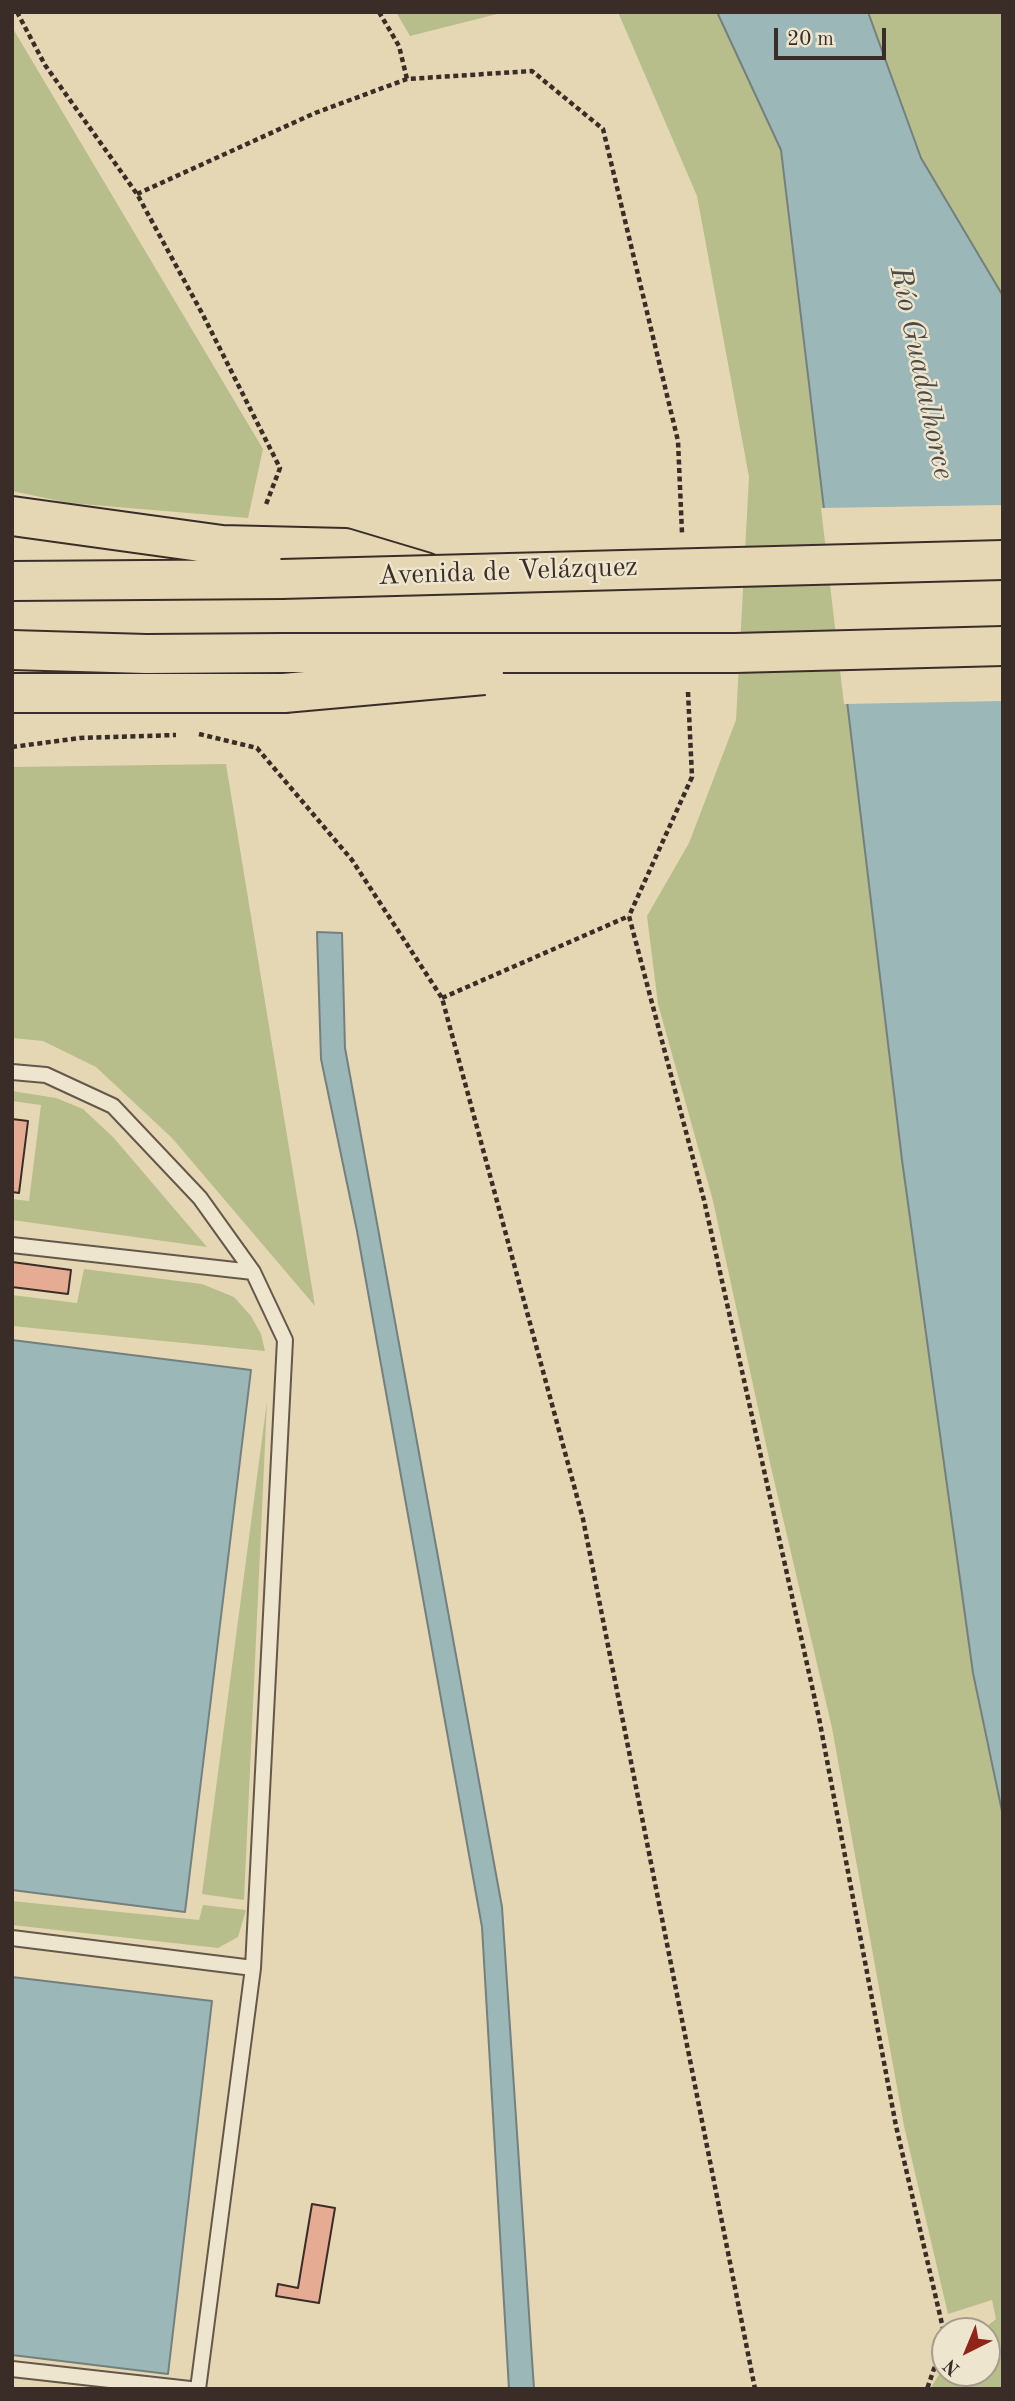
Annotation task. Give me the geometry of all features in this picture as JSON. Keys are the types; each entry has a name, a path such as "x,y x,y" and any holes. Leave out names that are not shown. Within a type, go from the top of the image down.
{"highway":[{"path":"12,516 222,545 275,547"},
{"name":"Avenida de Velázquez","path":"12,581 275,547 431,574 1003,560"},
{"path":"12,650 146,654 735,653 1003,646"},
{"path":"12,693 284,693 735,653"}],"lane":[{"path":"12,1072 46,1075 113,1106 200,1198 253,1272 285,1340 253,1968 198,2389"},
{"path":"12,1245 253,1272"},
{"path":"12,1938 253,1968"},
{"path":"12,2370 190,2389"},
{"path":"102,2379 115,2389"}],"path":[{"path":"17,12 45,65 138,194 280,468 275,547"},
{"path":"379,12 398,46 407,79"},
{"path":"138,194 315,114 407,79 532,71 603,129 678,441 682,539"},
{"path":"688,679 692,777 629,916 704,1200 807,1664 896,2126 945,2337 927,2389"},
{"path":"12,747 80,738 200,734 257,748 352,860 442,998 583,1519 755,2389"},
{"path":"442,998 629,916"}],"green space":[{"path":"396,12 505,12 410,36"},
{"path":"618,12 717,12 781,149 902,1160 1003,1744 1003,2389 930,2389 1001,2387 1001,2317 996,2317 992,2300 948,2314 904,2126 832,1728 770,1463 713,1201 658,1004 647,916 689,843 736,720 749,477 697,196"},
{"path":"868,12 1003,12 1003,296 921,158"},
{"path":"12,27 263,449 248,518 69,503 12,491"},
{"path":"226,764 315,1306 172,1138 96,1067 43,1041 12,1038 12,767"},
{"path":"12,1091 56,1098 83,1109 113,1137 207,1247 12,1220 12,1199 29,1201 41,1105 12,1101"},
{"path":"84,1269 202,1284 234,1297 251,1316 261,1334 265,1351 12,1326 12,1295 77,1303"},
{"path":"267,1401 244,1900 202,1894"},
{"path":"12,1901 199,1920 203,1905 246,1910 238,1937 218,1948 12,1925"}],"water":[{"name":"Río Guadalhorce","path":"717,12 868,12 921,158 1003,296 1003,1816 973,1673 902,1160 781,150"},
{"path":"317,932 342,933 345,1048 502,1907 534,2389 509,2389 482,1927 357,1231 321,1059"},
{"path":"12,1340 251,1370 185,1912 12,1890"},
{"path":"12,1977 212,2001 168,2374 12,2355"}],"pier":[{"path":"1003,505 1003,701 844,704 821,508"}],"building":[{"path":"12,1119 28,1121 19,1193 12,1192"},
{"path":"12,1262 71,1270 68,1294 12,1287"},
{"path":"312,2204 335,2208 319,2303 276,2296 278,2284 298,2288"}]}
